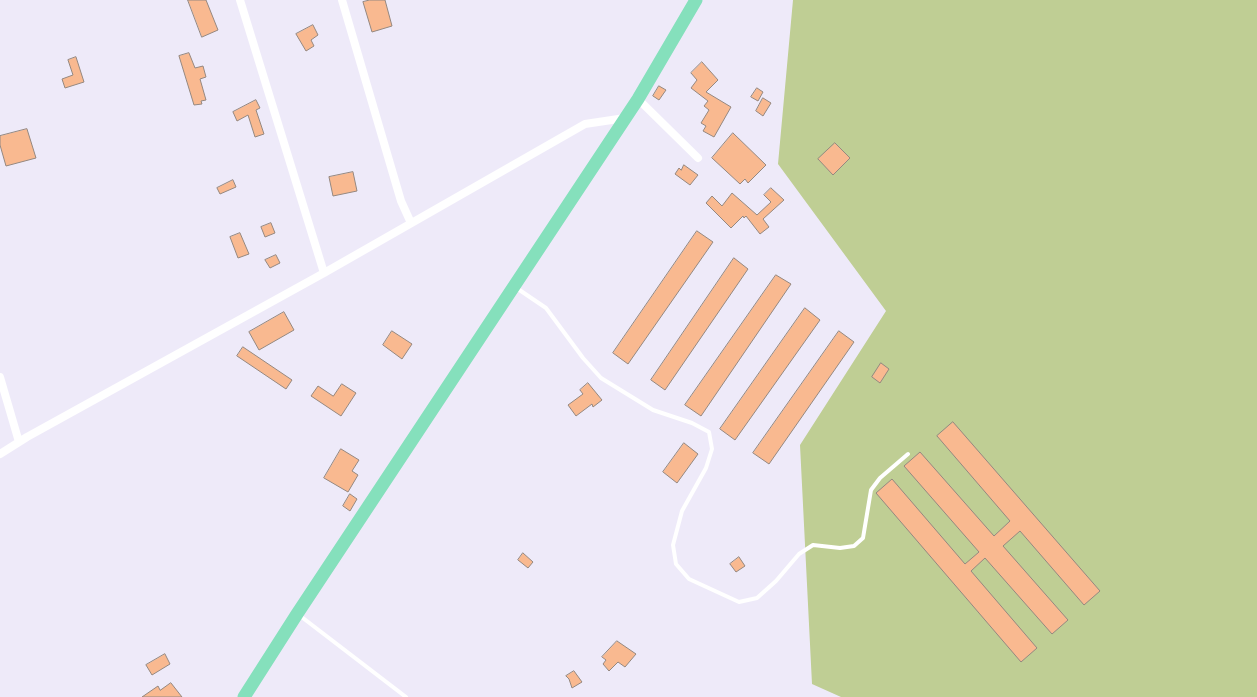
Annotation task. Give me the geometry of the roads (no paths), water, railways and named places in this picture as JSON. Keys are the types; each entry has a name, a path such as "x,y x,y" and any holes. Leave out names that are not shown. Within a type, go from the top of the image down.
{"main road":[{"path":"244,697 297,614 515,287 638,99 696,0"}],"street":[{"path":"240,0 324,273"},
{"path":"342,0 401,201 411,223"},
{"path":"638,99 698,158"},
{"path":"0,454 19,442 324,273 585,124 625,118"},
{"path":"0,377 19,442"}],"lane":[{"path":"515,287 546,308 583,358 601,378 653,410 692,423 709,432 712,449 706,468 682,511 673,545 676,564 689,579 739,602 758,598 776,581 799,554 813,545 840,548 854,546 863,538 871,490 880,478 908,454"},
{"path":"297,614 406,697"}]}
